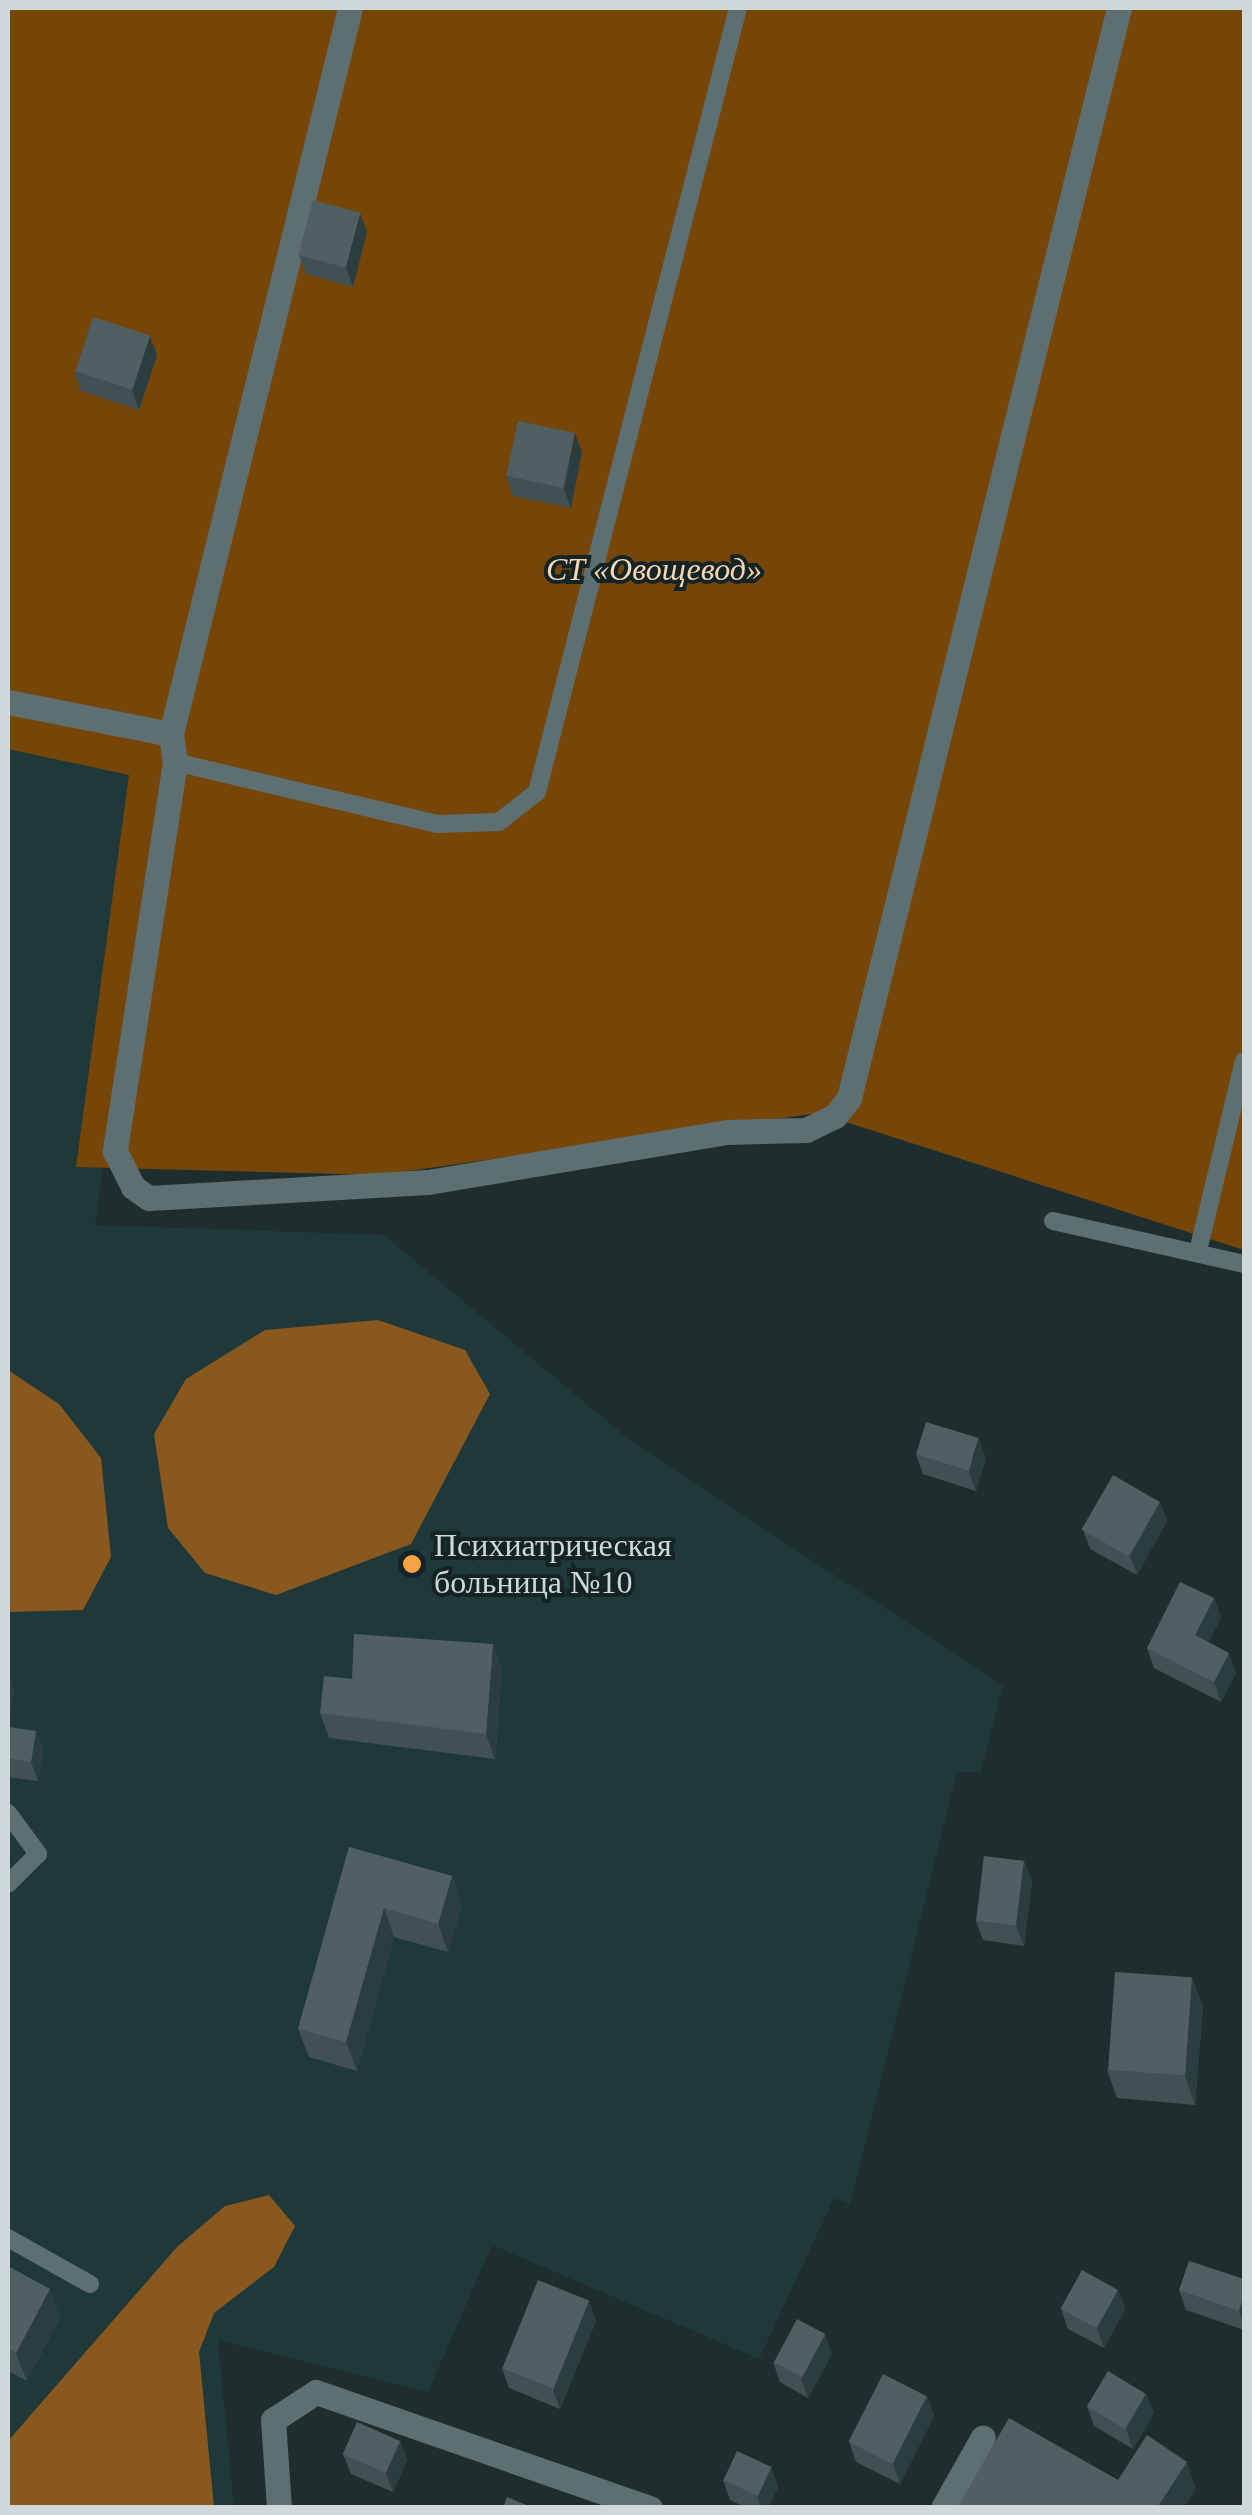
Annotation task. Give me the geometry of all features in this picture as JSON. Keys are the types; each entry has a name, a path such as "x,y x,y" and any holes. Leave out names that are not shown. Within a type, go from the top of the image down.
{"street":[{"path":"350,8 171,734 175,762 115,1151 133,1188 149,1198 428,1182 727,1132 806,1130 835,1116 848,1098 1119,8"},
{"path":"8,702 171,734"},
{"path":"280,2508 273,2420 316,2392 633,2504"},
{"path":"943,2508 983,2436"}],"lane":[{"path":"175,762 437,824 499,822 537,792 738,8"},
{"path":"1198,1251 1244,1061"},
{"path":"1053,1221 1244,1264"},
{"path":"8,1814 38,1854 8,1884"},
{"path":"8,2238 90,2284"}],"shaded area":[{"name":"Психиатрическая больница №10","path":"8,713 158,767 95,1225 384,1235 631,1441 1003,1686 981,1772 957,1772 850,2205 834,2198 759,2359 492,2245 428,2392 218,2340 234,2507 8,2507"},
{"path":"378,1320 465,1350 490,1394 411,1544 276,1595 205,1573 168,1528 154,1434 186,1379 265,1330"},
{"path":"8,1370 59,1404 101,1458 111,1557 83,1610 8,1612"},
{"path":"269,2195 295,2226 274,2267 214,2313 199,2352 214,2507 8,2507 8,2441 177,2247 225,2206"}],"green space":[{"name":"СТ «Овощевод»","path":"8,8 1244,8 1244,1250 818,1113 380,1175 76,1167 129,775 8,749"}],"building":[{"path":"313,200 360,213 346,268 298,255"},
{"path":"93,317 150,336 132,390 75,371"},
{"path":"518,421 575,433 563,488 506,476"},
{"path":"926,1422 979,1438 969,1471 916,1455"},
{"path":"1113,1475 1160,1502 1128,1557 1082,1530"},
{"path":"1180,1582 1214,1598 1195,1635 1229,1653 1214,1682 1147,1648"},
{"path":"354,1634 493,1644 486,1734 320,1713 324,1676 352,1679"},
{"path":"8,1727 36,1731 31,1762 8,1758"},
{"path":"349,1847 452,1876 438,1924 384,1908 346,2042 298,2029"},
{"path":"984,1856 1024,1861 1016,1925 976,1921"},
{"path":"1115,1972 1192,1977 1185,2075 1108,2070"},
{"path":"1189,2261 1244,2279 1239,2311 1179,2290"},
{"path":"8,2266 50,2289 16,2353 8,2348"},
{"path":"1082,2270 1118,2290 1097,2328 1061,2308"},
{"path":"538,2280 589,2301 553,2389 502,2368"},
{"path":"797,2319 825,2334 802,2377 774,2362"},
{"path":"1108,2371 1146,2394 1125,2429 1087,2406"},
{"path":"883,2374 927,2396 892,2464 848,2442"},
{"path":"1009,2418 1118,2480 1147,2435 1187,2462 1157,2508 957,2508"},
{"path":"357,2422 400,2441 386,2473 343,2454"},
{"path":"737,2451 771,2467 758,2496 723,2480"},
{"path":"507,2497 534,2508 503,2508"}],"place":[{"name":"Психиатрическая больница №10","path":"412,1564"}]}
